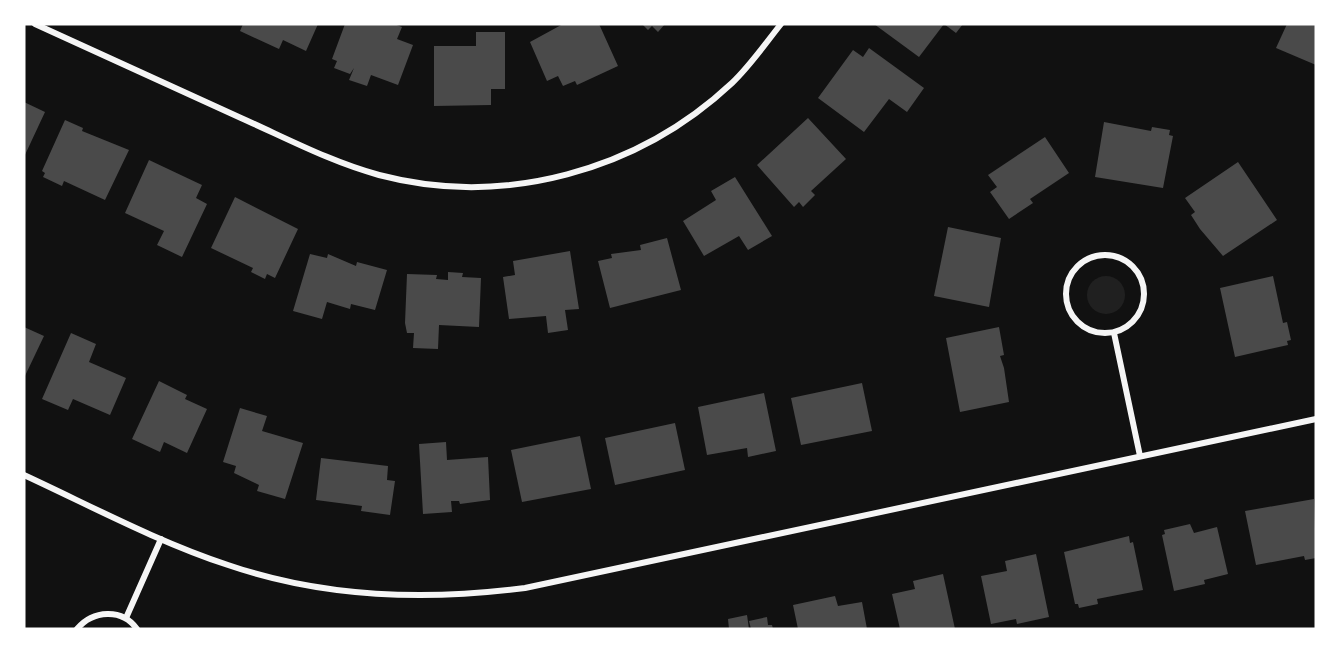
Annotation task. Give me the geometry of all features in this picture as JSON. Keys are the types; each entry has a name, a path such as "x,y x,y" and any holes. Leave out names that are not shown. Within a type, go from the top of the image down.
{"street":[{"path":"35,24 349,165 411,182 469,187 534,182 566,176 626,154 656,140 683,123 733,82 781,24"},
{"path":"1113,255 1123,259 1139,273 1143,283 1144,304 1139,314 1133,323 1114,333 1092,332 1075,320 1066,300 1069,279 1082,262 1092,257 1113,255"},
{"path":"1114,333 1140,456"},
{"path":"24,474 161,539 227,565 268,577 332,590 439,596 482,594 525,588 1316,419"},
{"path":"126,618 161,539"},
{"path":"77,629 92,617 103,613 126,618 136,629"}],"shaded area":[{"path":"1106,276 1113,277 1119,282 1124,288 1124,302 1119,308 1113,313 1106,314 1099,313 1093,308 1088,302 1087,295 1088,288 1093,282 1099,277"}],"building":[{"path":"243,24 318,24 306,51 283,40 279,49 240,31"},
{"path":"345,24 394,24 402,27 397,39 413,45 398,85 371,75 367,86 349,80 354,68 350,74 334,68 337,61 332,59"},
{"path":"563,24 599,24 618,66 577,85 575,81 563,86 558,76 547,81 530,42"},
{"path":"642,24 665,24 658,32 652,26 648,30"},
{"path":"874,24 944,24 919,57"},
{"path":"944,24 963,24 956,33"},
{"path":"1287,24 1316,24 1316,65 1276,48"},
{"path":"476,32 505,32 505,89 491,89 491,105 434,106 434,46 476,46"},
{"path":"869,48 924,88 907,112 889,99 864,132 818,98 853,50 863,57"},
{"path":"24,102 45,112 24,157"},
{"path":"808,118 846,159 811,191 815,195 803,207 799,202 794,207 757,165"},
{"path":"65,120 83,128 82,131 129,150 105,200 64,181 62,186 43,177 45,173 42,171"},
{"path":"1104,122 1151,131 1152,127 1170,130 1169,135 1173,136 1163,188 1095,177"},
{"path":"1045,137 1069,173 1030,199 1033,203 1009,219 990,192 997,187 988,175"},
{"path":"149,160 202,185 196,198 207,204 182,257 157,245 164,231 125,213"},
{"path":"1238,162 1277,220 1223,256 1200,229 1191,215 1195,212 1185,198"},
{"path":"735,177 772,236 748,250 739,236 704,256 683,221 716,200 711,191"},
{"path":"235,197 298,229 275,278 267,274 265,279 251,272 253,268 211,248"},
{"path":"948,227 1001,238 989,307 934,296"},
{"path":"667,238 681,290 610,308 598,261 612,258 611,254 641,250 640,245"},
{"path":"570,251 579,309 565,310 568,330 548,333 546,316 509,319 503,277 515,275 513,261"},
{"path":"310,254 327,258 328,254 356,266 357,262 387,270 375,310 351,304 350,309 327,302 322,319 293,311"},
{"path":"448,272 463,273 462,277 481,278 479,327 439,325 438,349 413,348 414,333 407,333 405,323 407,274 437,275 436,279 448,280"},
{"path":"1273,276 1283,323 1287,322 1291,340 1287,341 1288,345 1235,357 1220,288"},
{"path":"24,327 44,336 24,378"},
{"path":"999,327 1004,355 1000,356 1009,402 960,412 946,338"},
{"path":"71,333 96,344 89,362 126,378 110,415 73,399 68,410 42,399"},
{"path":"159,381 187,395 185,399 207,409 187,453 164,442 160,452 132,439"},
{"path":"862,383 872,431 801,445 791,398"},
{"path":"764,393 776,451 748,457 747,448 707,455 698,407"},
{"path":"240,408 267,416 262,431 303,443 285,499 257,491 259,485 234,473 236,466 223,462"},
{"path":"675,423 685,470 615,485 605,438"},
{"path":"580,436 591,489 522,502 511,450"},
{"path":"446,442 447,460 488,457 490,500 460,504 459,501 451,501 452,512 423,514 419,444"},
{"path":"321,458 388,466 387,480 395,481 390,515 361,511 362,506 316,500"},
{"path":"1314,499 1316,558 1305,560 1304,556 1256,565 1245,511"},
{"path":"1190,524 1194,533 1217,527 1228,574 1204,580 1205,584 1174,591 1162,535 1165,534 1164,530"},
{"path":"1129,536 1130,543 1133,542 1143,590 1097,599 1098,604 1079,608 1078,604 1075,604 1064,552"},
{"path":"1036,554 1049,617 1017,624 1016,619 991,624 981,576 1007,571 1005,561"},
{"path":"943,574 955,629 900,629 892,594 915,589 913,581"},
{"path":"835,596 838,606 862,602 867,629 798,629 793,605"},
{"path":"747,615 749,629 729,629 728,619"},
{"path":"767,617 768,625 772,625 773,629 751,629 749,621"}]}
